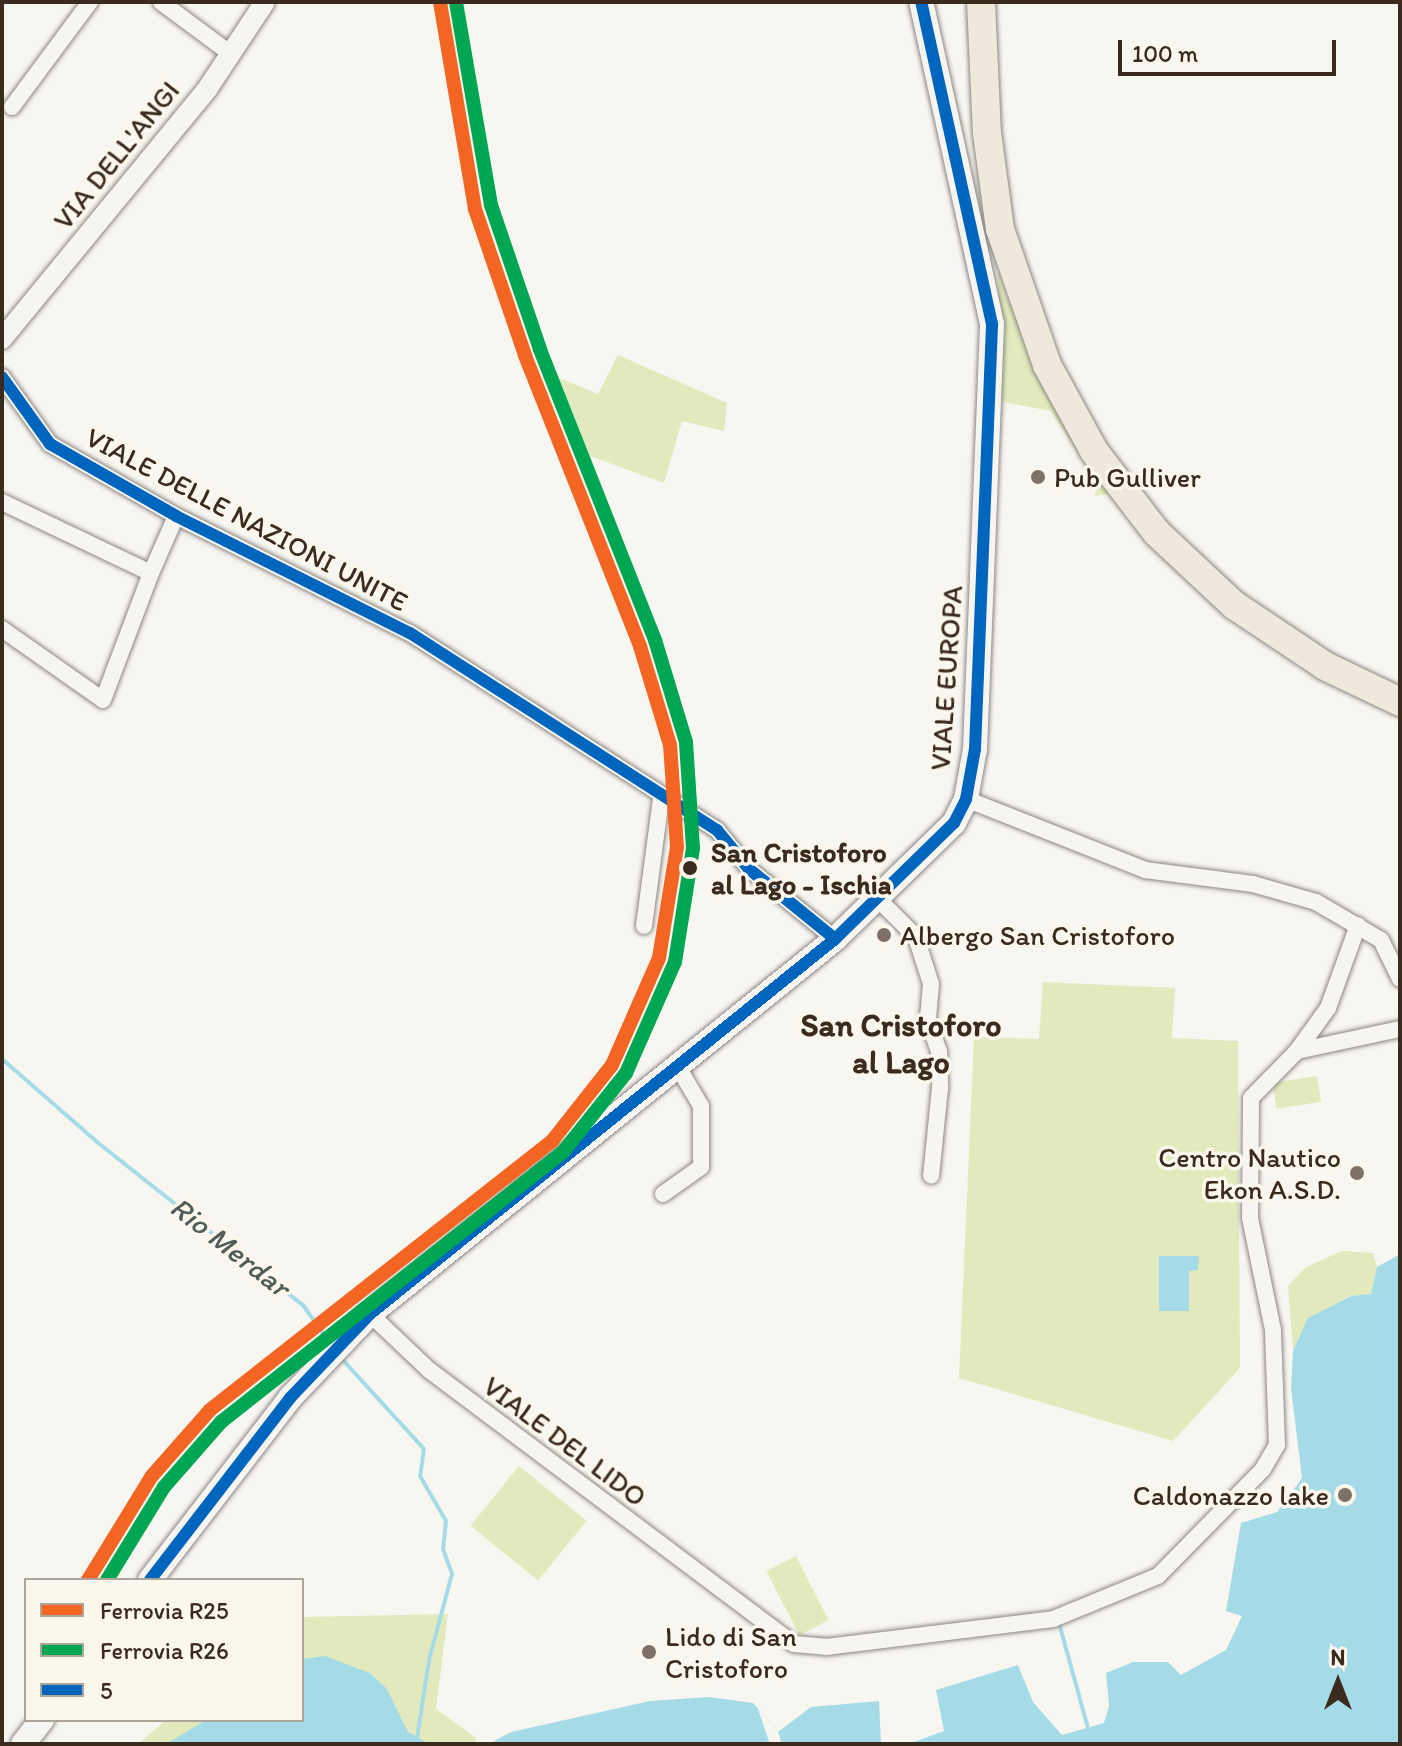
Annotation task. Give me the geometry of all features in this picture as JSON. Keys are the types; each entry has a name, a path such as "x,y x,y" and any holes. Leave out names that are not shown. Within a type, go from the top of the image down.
{"highway":[{"path":"981,2 987,133 1000,229 1047,365 1086,438 1157,533 1234,605 1325,666 1400,702"}],"main road":[{"name":"VIALE EUROPA","path":"152,1578 290,1398 358,1326 835,939 879,900 954,823 966,799 975,749 992,324 921,2"},
{"path":"23,1744 40,1722"}],"street":[{"path":"12,107 90,2"},
{"path":"161,2 231,54"},
{"name":"VIA DELL'ANGI","path":"2,339 231,54 265,2"},
{"name":"VIALE DELLE NAZIONI UNITE","path":"3,383 50,444 176,516 410,633 661,798 717,830 749,869 835,939"},
{"path":"2,502 151,573"},
{"path":"2,629 103,700 176,516"},
{"path":"644,926 661,798"},
{"path":"966,799 1145,870 1253,884 1316,902 1381,940 1400,979"},
{"path":"879,900 916,937 931,984 928,1021 939,1052 940,1088 931,1176"},
{"name":"VIALE DEL LIDO","path":"358,1326 429,1370 794,1644 826,1647 1053,1619 1158,1576 1263,1469 1277,1445 1273,1330 1250,1218 1251,1098 1297,1051 1328,1008 1358,925"},
{"path":"1297,1051 1400,1029"},
{"path":"663,1194 701,1167 701,1106 678,1067"}],"green space":[{"path":"998,271 1031,360 1110,494 1094,496 1098,485 1051,411 999,401"},
{"path":"618,355 727,403 724,431 682,421 664,483 590,456 559,378 598,394"},
{"path":"1043,982 1175,988 1172,1038 1238,1041 1240,1368 1173,1441 959,1378 974,1037 1039,1039"},
{"path":"1317,1076 1321,1102 1277,1109 1273,1083"},
{"path":"1342,1251 1373,1253 1377,1267 1371,1294 1350,1296 1309,1318 1293,1351 1288,1286 1306,1267"},
{"path":"519,1466 587,1521 538,1581 471,1526"},
{"path":"796,1556 829,1620 799,1635 767,1571"},
{"path":"448,1614 436,1709 476,1738 475,1744 138,1744 164,1722 304,1722 304,1617"}],"water":[{"name":"Caldonazzo lake","path":"1400,1254 1400,1744 908,1744 944,1731 936,1690 1018,1665 1033,1702 1062,1735 1104,1723 1109,1706 1106,1673 1133,1662 1168,1662 1181,1675 1226,1650 1242,1616 1226,1611 1241,1523 1277,1512 1302,1478 1291,1388 1293,1351 1308,1318 1351,1296 1371,1294 1377,1267"},
{"path":"1159,1256 1199,1256 1198,1270 1189,1271 1189,1311 1159,1311"},
{"path":"325,1656 370,1673 387,1689 408,1732 430,1744 166,1744 203,1722 304,1722 304,1659"},
{"path":"709,1697 753,1703 778,1732 811,1707 879,1701 881,1744 489,1744 511,1732 650,1701"}],"pier":[{"path":"758,1709 778,1732 782,1744 770,1744"}],"waterway":[{"name":"Rio Merdar","path":"2,1059 97,1142 303,1305 331,1345"},
{"name":"Rio Merdar","path":"341,1358 424,1449 420,1476 446,1521 443,1549 452,1574 429,1660 417,1738"},
{"path":"1059,1623 1088,1728"}],"rail line":[{"name":"R25","path":"89,1578 151,1477 210,1410 552,1141 612,1065 659,958 677,847 670,745 640,646 525,355 475,209 440,2"},
{"name":"R26","path":"108,1578 164,1487 221,1422 563,1152 626,1073 675,962 693,848 686,742 655,640 540,349 491,205 456,2"}],"transit line":[{"name":"5","path":"152,1578 290,1398 370,1314 835,939 954,823 966,799 975,749 992,324 921,2"},
{"name":"5","path":"2,377 50,444 176,516 410,633 717,830 749,869 835,939"}],"place":[{"name":"Pub Gulliver","path":"1038,477"},
{"name":"San Cristoforo al Lago - Ischia","path":"690,868"},
{"name":"Albergo San Cristoforo","path":"884,935"},
{"name":"Centro Nautico Ekon A.S.D.","path":"1357,1173"},
{"name":"Caldonazzo lake","path":"1345,1495"},
{"name":"Lido di San Cristoforo","path":"649,1652"}],"district":[{"name":"San Cristoforo al Lago","path":"901,1044"}]}
